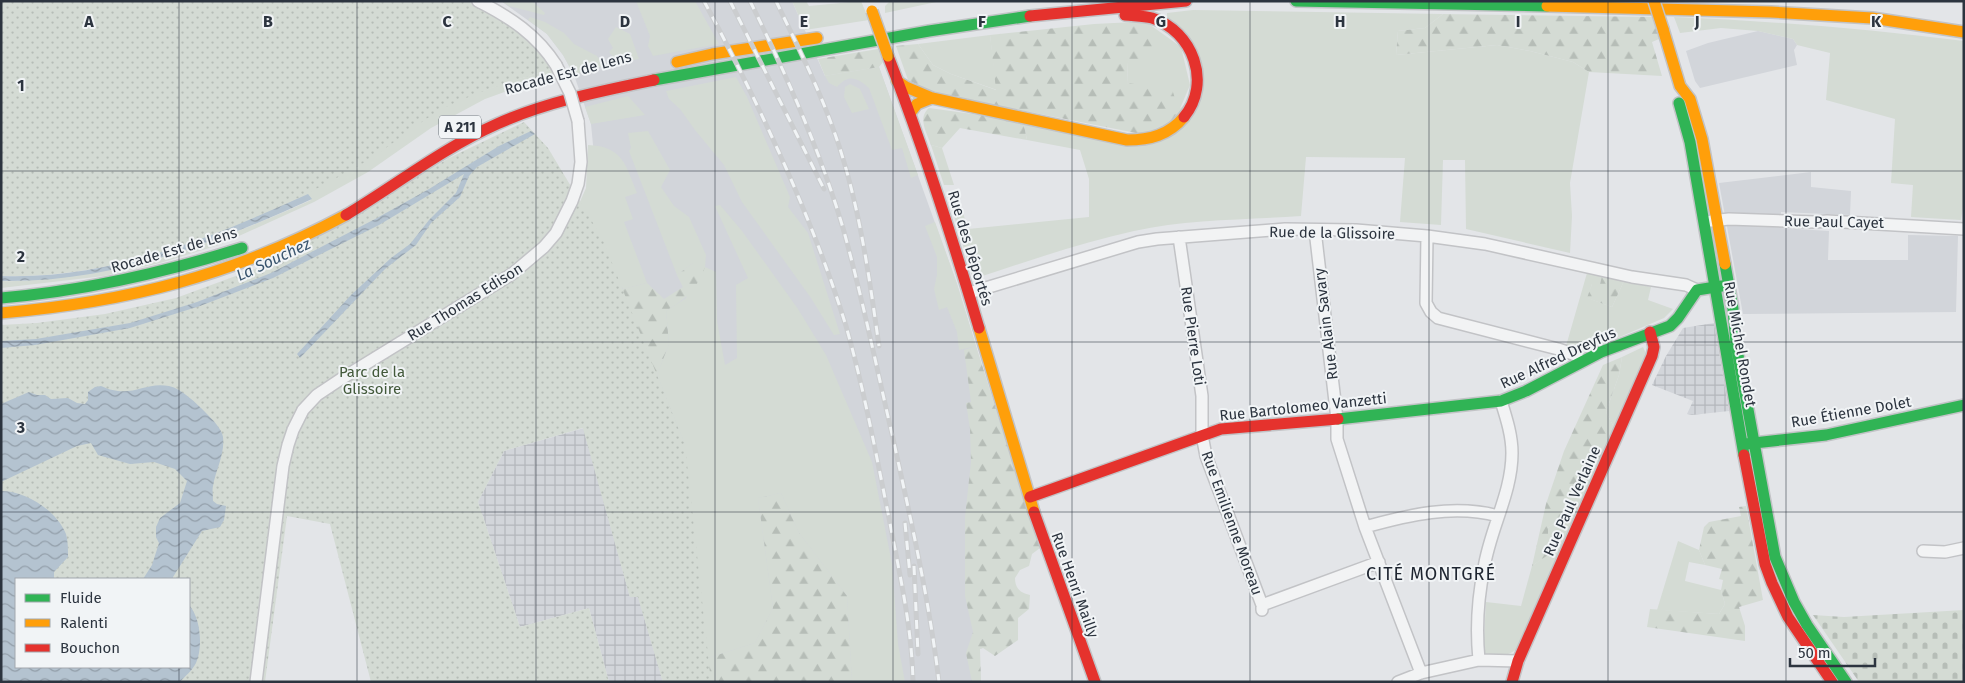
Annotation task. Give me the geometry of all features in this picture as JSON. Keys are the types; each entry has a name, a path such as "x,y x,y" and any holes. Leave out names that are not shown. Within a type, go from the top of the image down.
{"main road":[{"name":"A 211","path":"1074,10 1186,1"},
{"path":"1296,1 1711,10 1872,18 1964,32"},
{"path":"1654,1 1680,86 1679,103 1693,129"},
{"name":"Rue des Déportés","path":"871,6 938,194 1030,497"},
{"name":"Rocade Est de Lens","path":"20,311 76,306 135,296 175,286 254,258 303,238 343,216 392,188 460,142 492,125 550,104 601,91 706,70 820,52 941,29 1074,10"},
{"path":"898,81 911,90 932,98 1127,140 1153,139 1174,127 1184,118 1192,105 1197,91 1198,77 1195,58 1191,48 1180,34 1163,22 1147,16 1094,17 1074,10"},
{"path":"866,29 886,25"},
{"path":"669,64 712,54 828,36"},
{"name":"Rocade Est de Lens","path":"555,89 581,83"},
{"path":"910,112 917,104 932,98"},
{"name":"Rue Michel Rondet","path":"1693,129 1717,220 1736,344 1775,557 1784,580 1807,625 1846,682"},
{"name":"Rue Michel Rondet","path":"1693,129 1704,222 1742,444 1765,564 1788,617 1832,682"},
{"name":"Rocade Est de Lens","path":"1,298 47,295 92,288 199,262 257,242"},
{"path":"1697,290 1728,285"},
{"name":"Rue Alfred Dreyfus","path":"1501,401 1526,391 1581,362 1650,332 1665,328 1674,322 1697,290"},
{"name":"A 211","path":"1,312 20,311"},
{"path":"1,322 10,321 20,311"},
{"name":"Rue Paul Verlaine","path":"1512,682 1518,661 1652,356 1654,347 1650,332"},
{"name":"Rue Bartolomeo Vanzetti","path":"1030,497 1221,429 1337,419 1501,401"},
{"name":"Rue Étienne Dolet","path":"1742,444 1826,435 1964,405"},
{"name":"Rue Henri Mailly","path":"1030,497 1039,528 1095,682"}],"street":[{"name":"Rue Thomas Edison","path":"256,682 283,466 290,437 304,410 317,395 512,274 537,254 556,233 578,184 581,162 578,121 570,93 556,65 545,48 530,33 507,17 478,1"},
{"name":"Rue Paul Cayet","path":"1704,222 1734,219 1815,222 1827,220 1964,229"},
{"name":"Rue de la Glissoire","path":"969,293 1138,242 1286,229 1356,230 1427,236 1486,244 1632,277 1686,285 1697,290"},
{"name":"Rue Alain Savary","path":"1315,230 1337,419 1337,439 1365,527 1421,674"},
{"path":"1427,236 1426,304 1438,318 1558,349 1576,356 1581,362"},
{"name":"Rue Pierre Loti","path":"1179,237 1202,396 1202,435"},
{"name":"Rue Alfred Dreyfus","path":"1479,660 1477,638 1484,568 1498,516 1509,485 1512,452 1509,430 1501,401"},
{"name":"Rue Emilienne Moreau","path":"1202,435 1206,456 1262,608 1379,562"},
{"path":"1365,527 1425,513 1456,511 1498,516"},
{"path":"1923,551 1945,552 1964,548"},
{"path":"1398,682 1421,674 1479,660 1518,661"}],"shaded area":[{"path":"501,1 792,1 825,76 879,67 957,284 1021,494 983,648 979,649 981,682 711,682 602,238 591,124 574,75 563,55 547,34"},
{"path":"1758,31 1793,39 1797,45 1794,50 1797,65 1700,88 1695,81 1686,51 1708,43"},
{"path":"1811,172 1811,187 1851,191 1850,215 1781,212 1781,228 1829,231 1828,260 1908,260 1908,235 1958,236 1956,312 1743,314 1719,183"},
{"path":"1714,323 1729,411 1687,414 1693,401 1652,385 1666,356 1683,328"},
{"path":"584,428 630,597 638,596 663,682 609,682 589,608 520,627 478,502 504,451"}],"green space":[{"path":"1,1 467,1 504,21 525,37 544,57 552,69 460,100 437,112 360,165 277,208 233,228 141,258 94,269 47,275 1,276"},
{"path":"431,1 467,1 482,8 483,91 552,69 555,77 527,84 485,99 431,128 368,172 314,202 219,245 160,263 104,276 1,288 1,281 34,280 99,271 162,257 250,226 311,200 308,195 247,222"},
{"path":"501,1 532,1 545,13 544,15 509,6"},
{"path":"636,1 695,1 719,44 653,56 648,46 650,36"},
{"path":"792,1 806,1 809,6 861,1 869,20 805,30"},
{"path":"890,1 941,1 885,13 885,6"},
{"path":"1193,10 1443,14 1425,28 1398,31 1396,55 1497,45 1573,62 1589,72 1570,183 1572,216 1570,253 1466,229 1465,160 1443,160 1441,225 1400,222 1405,158 1306,157 1301,216 1196,222 1154,227 1093,241 973,279 949,199 958,197 968,229 1089,217 1089,179 1080,150 1027,140 1023,121 1142,146 1202,87 1167,17 1167,13"},
{"path":"1443,14 1652,17 1659,39 1652,42 1662,76 1589,72 1573,62 1497,45 1396,55 1398,31 1425,28"},
{"path":"530,17 545,22 564,33 574,44 597,56 604,66 574,75 563,55 547,34 528,20"},
{"path":"1674,17 1819,26 1964,41 1964,201 1961,220 1911,217 1913,185 1891,183 1895,119 1826,100 1830,53 1797,45 1793,39 1758,31 1721,28 1680,33"},
{"path":"1134,22 1149,24 1157,35 1151,55 1128,62 1127,83 1172,89 1179,111 1167,126 1141,134 934,93 908,80 896,46 918,44 933,65 951,74 996,90 990,35 1094,24"},
{"path":"1149,24 1181,47 1190,85 1179,111 1127,83 1128,62"},
{"path":"616,27 630,34 639,59 619,63 609,52 613,48 608,39"},
{"path":"990,35 997,90 951,74 933,65 918,44"},
{"path":"878,49 883,62 879,67 825,76 818,59"},
{"path":"879,67 918,175 911,178 902,148 892,150 869,88 857,79 845,80 837,87 829,83 825,76"},
{"path":"736,77 747,97 790,197 788,207 808,233 840,334 834,335 811,298 742,202 724,165 680,109 669,99 666,91"},
{"path":"850,84 860,89 869,109 852,113 844,97 845,87"},
{"path":"628,96 645,115 591,124 585,107"},
{"path":"929,108 1023,121 1027,140 960,128 942,148 931,145 923,121 925,112"},
{"name":"Parc de la Glissoire","path":"524,122 548,148 602,238 685,445 711,682 663,682 638,597 630,597 583,428 504,451 478,502 520,627 589,608 609,682 371,682 330,524 287,516 265,682 1,682 1,325 37,323 105,314 176,298 271,263 449,158"},
{"path":"648,131 670,170 661,187 674,206 689,217 706,255 705,267 716,272 717,321 725,365 737,358 736,285 748,278 715,206 720,205 742,231 798,309 826,355 872,462 892,564 898,644 905,682 852,682 847,596 799,533 781,493 758,498 773,608 755,643 708,658 693,682 663,682 638,597 630,597 583,428 585,354 685,445 657,375 669,344 666,311 686,298 693,263 677,275 629,151 631,148 628,133"},
{"path":"588,145 609,149 622,159 630,174 637,193 625,197 633,219 624,222 647,283 623,289 575,213 586,188"},
{"path":"931,145 942,148 954,185 944,185"},
{"path":"935,222 976,346 959,350 957,332 947,307 939,310 934,289 937,275 937,257 925,226"},
{"path":"693,263 705,267 690,293 666,311 669,344 657,375 685,445 520,285 623,289 647,283 664,299 683,287 677,275"},
{"path":"1587,273 1602,276 1600,284 1592,284 1588,298 1612,307 1624,281 1651,287 1648,300 1673,309 1664,318 1587,351 1566,346"},
{"path":"1602,276 1624,281 1612,307 1587,298 1592,284 1600,284"},
{"path":"976,346 1040,548 1032,554 1029,566 1020,570 1015,578 1019,590 1030,595 1029,609 1018,618 1018,640 995,656 983,648 980,649 981,682 972,682 966,653 973,632 965,596 965,517 971,462 970,429 966,403 971,402 964,350"},
{"path":"1643,347 1648,358 1616,431 1606,412 1619,375 1622,357"},
{"path":"1622,357 1619,375 1606,412 1616,431 1570,532 1559,519 1548,528 1548,555 1532,566 1546,504 1564,451 1603,365"},
{"path":"781,493 799,533 847,596 852,682 693,682 708,658 755,643 773,608 758,498"},
{"path":"1746,506 1763,600 1739,607 1745,626 1745,641 1647,627 1650,609 1719,614 1725,604 1721,590 1723,580 1719,579 1722,569 1705,565 1699,550 1704,527 1709,522 1741,516 1739,507"},
{"path":"1559,519 1570,532 1518,648 1502,656 1484,655 1482,639 1484,638 1486,602 1521,606 1532,566 1547,555 1548,528"},
{"path":"1678,541 1699,550 1705,565 1689,562 1685,581 1721,590 1725,604 1719,614 1657,610"},
{"path":"1964,610 1964,682 1859,682 1813,615 1844,617"}],"water":[{"path":"531,131 535,134 477,167 469,176 460,197 431,223 416,245 385,269 300,358 297,354 351,295 391,258 410,244 429,220 456,193 464,174 379,225 273,278 200,306 130,328 35,345 1,348 1,341 36,339 130,323 197,302 271,273 377,218 499,146"},
{"path":"308,194 312,199 275,216 161,258 82,275 42,280 1,281 1,276 81,271 159,253 234,226"},
{"path":"160,385 169,386 184,393 198,405 219,427 222,434 223,449 214,480 213,501 226,506 224,520 220,527 202,531 173,578 144,578 152,565 159,543 156,537 156,527 160,518 180,503 187,481 175,469 154,462 130,464 98,455 91,443 77,446 1,482 1,404 29,392 45,395 51,399 68,398 77,403 85,404 88,400 88,392 95,387 101,386 112,390 129,391"},
{"path":"1,491 20,494 39,503 61,525 68,543 68,557 54,572 54,578 15,578 15,668 190,668 190,606 196,617 200,633 200,649 196,663 180,682 1,682"}],"railway":[{"path":"704,1 764,119 800,201 846,326 869,422 901,579 908,620 913,682"},
{"path":"730,1 824,189"},
{"path":"750,1 801,113 824,170 843,228 869,331 912,526 930,619 939,682"},
{"path":"776,1 822,100 851,186 862,239 879,346"},
{"path":"905,523 910,575"},
{"path":"914,566 918,654"}],"traffic: fast":[{"path":"1296,1 1547,6"},
{"path":"654,80 929,31 1030,16"},
{"path":"1679,103 1690,142 1744,455"},
{"path":"1,298 63,291 123,280 242,248"},
{"path":"1725,264 1733,309 1736,344 1775,557 1794,602 1807,625 1846,682"},
{"path":"1338,419 1501,401 1526,391 1601,352 1670,326 1678,318 1697,290 1728,285"},
{"path":"1745,444 1826,435 1964,405"}],"traffic: slow":[{"path":"1654,1 1663,29"},
{"path":"1547,6 1771,12 1872,18 1964,32"},
{"path":"872,11 888,56"},
{"path":"1663,29 1680,86 1690,99 1702,139 1725,264"},
{"path":"677,62 712,54 817,38"},
{"path":"897,81 932,98 1127,140 1144,139 1158,135 1172,128 1184,117"},
{"path":"910,113 917,104 932,98"},
{"path":"1,313 93,301 179,282 263,254 346,215"},
{"path":"979,328 1034,512"}],"traffic: jam":[{"path":"1030,16 1186,1"},
{"path":"1125,15 1152,18 1178,34 1188,46 1197,74 1197,89 1192,104 1184,117"},
{"path":"888,56 936,191 979,328"},
{"path":"346,215 439,155 497,124 554,103 654,80"},
{"path":"1512,682 1518,661 1652,356 1654,347 1650,332"},
{"path":"1030,497 1221,429 1338,419"},
{"path":"1744,455 1765,564 1772,583 1788,617 1832,682"},
{"path":"1034,512 1095,682"}],"district":[{"name":"CITÉ MONTGRÉ","path":"1431,574"}],"water label":[{"name":"La Souchez","path":"273,259"}]}
